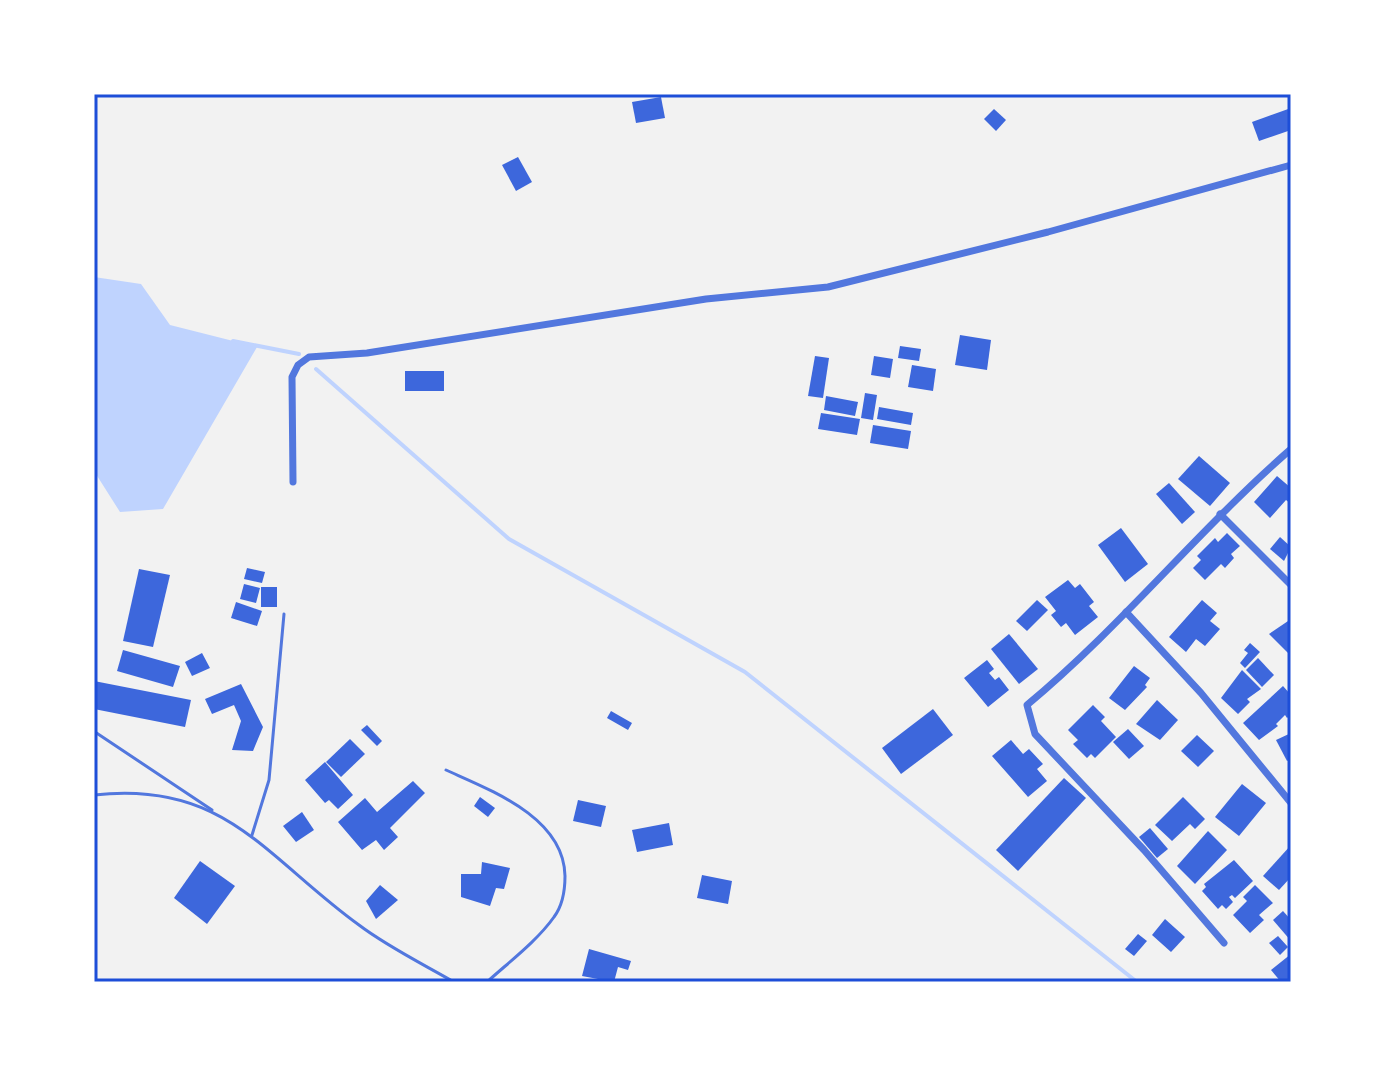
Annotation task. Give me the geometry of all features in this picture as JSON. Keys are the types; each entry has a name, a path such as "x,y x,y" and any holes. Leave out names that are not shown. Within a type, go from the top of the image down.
{"street":[{"path":"293,482 292,377 298,365 309,357 367,353 706,299 828,287 1048,232 1291,165"},
{"path":"1224,943 1144,850 1035,734 1027,715 1027,705 1075,666 1220,514 1291,449"},
{"path":"1220,514 1291,585"},
{"path":"1126,612 1201,693 1291,803"}],"lane":[{"path":"251,837 269,780 284,614"},
{"path":"95,732 251,837 360,926 454,982"},
{"path":"446,770 504,796 543,826 555,843 565,868 565,888 554,918 487,982"},
{"path":"94,795 123,792 175,796 220,815"}],"water":[{"path":"94,277 141,284 170,325 257,347 163,509 120,512 94,471"}],"building":[{"path":"661,97 665,118 636,123 632,102"},
{"path":"1291,108 1291,130 1259,141 1252,122"},
{"path":"994,109 1006,120 996,131 984,119"},
{"path":"518,157 532,182 516,191 502,165"},
{"path":"960,335 991,340 987,370 955,365"},
{"path":"900,346 921,349 919,361 898,358"},
{"path":"815,356 829,358 823,398 808,396"},
{"path":"874,356 893,359 890,378 871,375"},
{"path":"912,365 936,369 933,391 908,387"},
{"path":"405,371 444,371 444,391 405,391"},
{"path":"865,393 877,395 873,420 861,418"},
{"path":"826,396 858,402 855,416 824,410"},
{"path":"879,407 913,413 911,425 877,419"},
{"path":"821,413 860,419 857,435 818,429"},
{"path":"873,425 911,431 908,449 870,443"},
{"path":"1199,456 1230,483 1210,506 1178,479"},
{"path":"1277,476 1291,488 1291,504 1286,500 1270,518 1254,502"},
{"path":"1169,483 1195,512 1182,524 1156,494"},
{"path":"1121,528 1148,564 1125,582 1098,545"},
{"path":"1227,533 1240,546 1231,554 1234,558 1225,568 1221,564 1205,580 1193,568 1201,560 1197,556 1215,538 1218,542"},
{"path":"1280,537 1291,547 1284,561 1270,549"},
{"path":"247,568 265,572 262,583 244,579"},
{"path":"139,569 170,575 153,647 123,641"},
{"path":"1068,580 1075,588 1080,584 1094,602 1089,606 1098,617 1075,635 1066,623 1061,627 1051,615 1056,611 1045,597"},
{"path":"244,584 260,588 256,603 240,599"},
{"path":"261,587 277,587 277,607 261,607"},
{"path":"1037,600 1048,610 1027,631 1016,621"},
{"path":"1202,600 1217,613 1210,621 1220,629 1205,646 1196,639 1186,652 1169,637"},
{"path":"236,602 262,611 257,626 231,618"},
{"path":"1291,619 1291,652 1289,654 1269,634"},
{"path":"1009,634 1038,669 1019,684 991,649"},
{"path":"1250,643 1260,652 1245,668 1240,663 1248,653 1244,650"},
{"path":"123,650 180,666 173,687 117,671"},
{"path":"202,653 210,668 192,676 185,662"},
{"path":"1258,658 1274,675 1262,687 1246,670"},
{"path":"987,660 994,669 989,673 995,680 999,677 1009,690 988,707 964,678"},
{"path":"1134,666 1150,678 1145,685 1147,687 1125,710 1109,698"},
{"path":"1242,670 1261,689 1247,699 1250,702 1238,714 1221,698"},
{"path":"94,681 191,700 185,727 94,709"},
{"path":"241,684 263,727 253,751 232,750 241,721 234,705 212,714 205,699"},
{"path":"1283,686 1291,695 1291,715 1287,718 1285,715 1276,724 1278,726 1259,740 1243,723"},
{"path":"1157,700 1178,720 1160,740 1136,724"},
{"path":"1093,705 1105,717 1101,721 1116,737 1095,758 1091,754 1087,758 1073,744 1078,740 1068,730"},
{"path":"933,709 953,735 901,774 882,748"},
{"path":"611,711 632,723 628,730 607,718"},
{"path":"367,725 382,741 377,746 361,730"},
{"path":"1128,729 1144,746 1129,759 1113,742"},
{"path":"1291,733 1291,759 1287,761 1276,740"},
{"path":"1197,735 1214,751 1198,767 1181,751"},
{"path":"350,739 365,754 341,777 326,762"},
{"path":"1011,740 1023,754 1029,749 1043,764 1037,769 1047,781 1028,797 992,756"},
{"path":"325,762 353,795 338,809 329,800 325,803 305,780"},
{"path":"1064,778 1086,798 1018,871 996,850"},
{"path":"413,781 425,793 390,828 398,837 384,850 376,840 362,850 338,822 365,798 377,812"},
{"path":"1242,784 1266,803 1239,836 1215,817"},
{"path":"480,797 495,808 488,817 474,806"},
{"path":"1183,797 1205,819 1195,829 1190,824 1172,841 1155,825"},
{"path":"578,800 606,806 601,827 573,821"},
{"path":"302,812 314,830 296,842 283,826"},
{"path":"669,823 673,845 637,852 632,830"},
{"path":"1150,828 1168,849 1157,858 1139,837"},
{"path":"1208,831 1227,850 1195,884 1177,866"},
{"path":"1291,845 1291,877 1279,890 1263,876"},
{"path":"1234,860 1253,881 1235,898 1232,895 1229,897 1233,902 1226,909 1222,905 1218,909 1202,891 1206,887 1204,884"},
{"path":"200,861 235,886 207,924 174,898"},
{"path":"482,862 510,868 504,889 496,888 490,906 461,897 461,874 481,874"},
{"path":"702,875 732,881 728,904 697,898"},
{"path":"380,885 398,900 376,919 366,901"},
{"path":"1255,885 1273,903 1259,915 1264,920 1250,933 1233,915 1247,901 1243,897"},
{"path":"1283,911 1291,920 1291,941 1273,920"},
{"path":"1165,919 1185,937 1171,952 1152,935"},
{"path":"1138,934 1147,941 1134,956 1125,949"},
{"path":"1278,936 1288,947 1280,955 1269,943"},
{"path":"589,949 631,961 628,970 618,967 614,982 582,976"},
{"path":"1291,954 1291,979 1281,982 1271,970"}],"waterway":[{"path":"233,341 299,354"},
{"path":"316,369 509,539 745,672 1137,982"}]}
